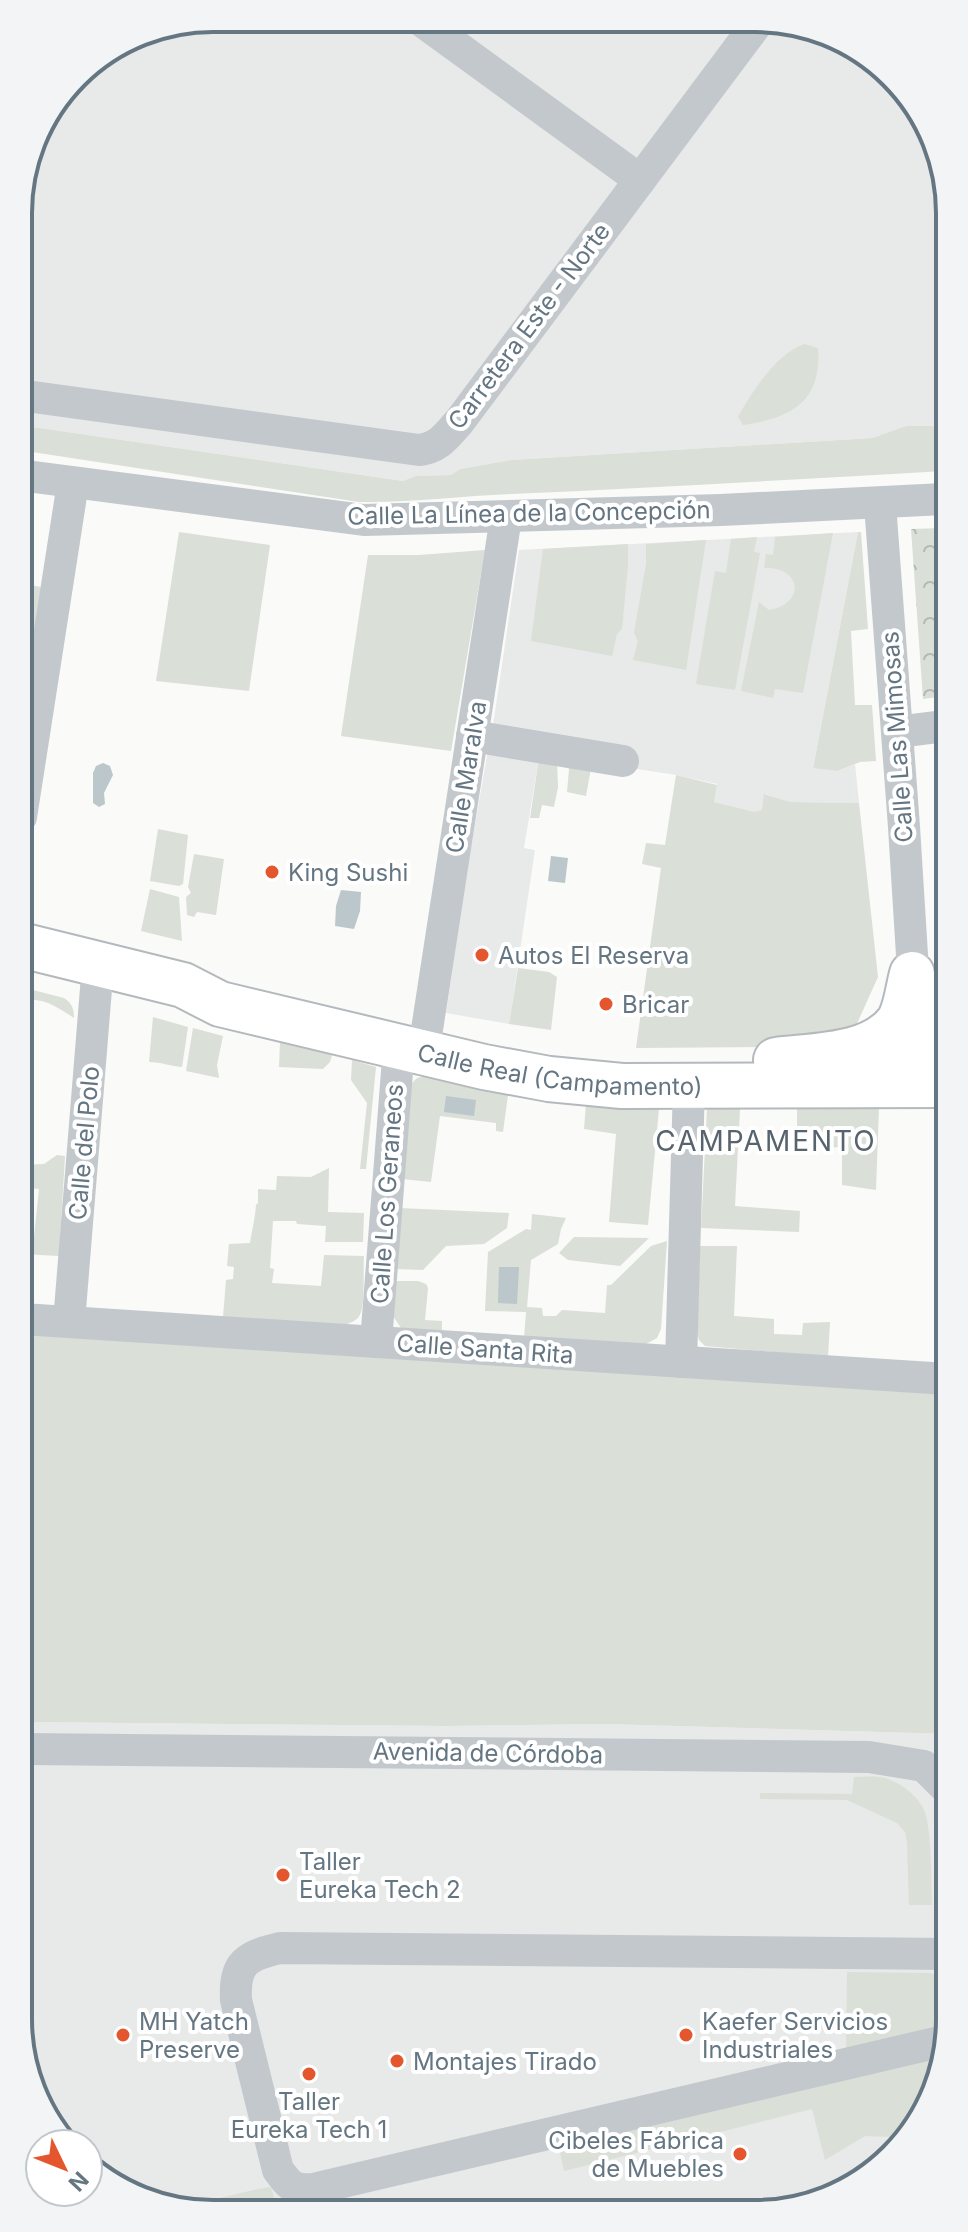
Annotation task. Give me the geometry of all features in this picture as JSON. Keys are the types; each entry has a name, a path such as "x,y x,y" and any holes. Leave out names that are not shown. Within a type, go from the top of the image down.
{"highway":[{"name":"Calle Real (Campamento)","path":"32,948 183,985 220,1004 412,1041 603,1061 936,1062"},
{"path":"776,1060 861,1048 880,1040 900,1020 913,982"},
{"path":"913,982 928,1012 936,1045"},
{"name":"Calle Real (Campamento)","path":"412,1041 484,1067 549,1079 622,1086 689,1086 713,1074 903,1072 936,1063"}],"street":[{"path":"437,32 640,180"},
{"name":"Carretera Este - Norte","path":"32,397 419,450 439,445 751,32"},
{"name":"Calle La Línea de la Concepción","path":"32,477 364,520 936,500"},
{"path":"32,746 73,483"},
{"name":"Calle Las Mimosas","path":"880,504 913,982"},
{"name":"Calle Maralva","path":"412,1041 472,736 506,517"},
{"path":"897,732 936,727"},
{"path":"472,736 623,761"},
{"name":"Calle del Polo","path":"69,1322 98,964"},
{"name":"Calle Los Geraneos","path":"376,1342 412,1041"},
{"path":"681,1362 689,1086"},
{"name":"Calle Santa Rita","path":"32,1320 936,1378"},
{"name":"Avenida de Córdoba","path":"32,1749 869,1757 924,1766 936,1773"},
{"path":"934,2043 313,2189 297,2190 287,2183 278,2170 236,2000 235,1983 246,1961 258,1953 280,1948 936,1954"}],"shaded area":[{"path":"213,32 755,32 790,35 835,51 865,69 899,103 922,144 934,189 936,426 906,426 872,438 511,460 460,469 451,475 417,476 403,481 32,427 32,201 38,166 62,112 85,85 112,62 166,38"},
{"path":"858,532 813,767 837,771 855,764 859,803 791,802 765,794 762,810 754,813 714,802 717,784 630,768 492,732 519,550"},
{"path":"488,750 539,758 524,848 535,850 509,1024 446,1013"},
{"path":"103,763 110,766 113,775 104,793 105,804 99,807 93,803 93,773 96,766"},
{"path":"551,856 568,858 565,883 548,881"},
{"path":"341,890 361,892 360,911 354,929 335,926"},
{"path":"446,1096 476,1100 474,1116 444,1112"},
{"path":"499,1267 519,1267 517,1304 498,1303"},
{"path":"32,1722 446,1726 605,1724 936,1734 936,2031 930,2066 906,2120 874,2155 846,2176 802,2194 755,2200 201,2200 155,2190 104,2163 104,2128 69,2128 56,2110 38,2066 32,2019"}],"green space":[{"path":"804,344 818,348 818,367 809,394 789,412 743,425 738,417 758,386 784,356"},
{"path":"906,426 936,426 936,471 359,502 32,452 32,427 403,481 416,476 451,475 460,469 511,460 872,438"},
{"path":"936,528 936,697 923,699 911,529"},
{"path":"179,532 270,545 249,691 156,681"},
{"path":"858,532 861,532 868,629 851,631 855,705 872,705 876,761 860,762 837,771 813,768"},
{"path":"833,533 803,693 775,689 773,698 741,691 759,602 769,610 789,601 794,594 795,586 786,573 764,568 766,554 773,555 775,537"},
{"path":"757,537 754,552 760,553 735,690 696,684 715,571 726,573 731,539"},
{"path":"706,540 686,670 633,660 638,641 634,633 646,564 646,544"},
{"path":"628,544 622,629 617,634 612,656 531,641 543,549"},
{"path":"485,550 451,751 341,736 368,555"},
{"path":"32,585 41,587 32,645"},
{"path":"539,758 557,760 558,787 554,807 542,805 539,818 530,818"},
{"path":"567,761 591,768 586,796 567,792"},
{"path":"676,775 717,785 714,802 754,812 762,810 764,794 791,802 859,803 878,977 855,1028 771,1047 636,1048 661,868 642,864 646,843 665,845"},
{"path":"158,829 188,835 183,884 179,886 150,881"},
{"path":"194,854 224,859 216,915 197,912 194,917 187,915 186,897 191,893 188,887"},
{"path":"150,889 179,897 182,941 141,931"},
{"path":"518,968 549,972 557,977 551,1030 509,1024"},
{"path":"32,990 64,998 72,1006 74,1018 55,1006 32,1000"},
{"path":"153,1017 188,1027 182,1067 149,1062"},
{"path":"193,1028 223,1036 217,1065 219,1078 186,1071"},
{"path":"280,1041 332,1055 330,1062 323,1069 279,1067"},
{"path":"352,1060 376,1067 366,1169 360,1169 367,1103 351,1080"},
{"path":"425,1076 508,1095 503,1132 496,1131 496,1123 440,1116 431,1182 402,1179 411,1084"},
{"path":"586,1104 659,1109 648,1225 609,1222 616,1134 584,1129"},
{"path":"879,1107 876,1190 842,1185 842,1147 797,1149 797,1109"},
{"path":"707,1108 740,1109 735,1206 800,1211 799,1232 701,1228"},
{"path":"57,1155 65,1156 59,1256 32,1255 39,1189 32,1188 32,1165 44,1164"},
{"path":"329,1168 328,1212 364,1213 363,1242 325,1242 326,1226 273,1221 272,1283 321,1286 324,1255 364,1256 363,1300 358,1318 339,1326 223,1317 226,1280 233,1279 234,1267 227,1266 229,1244 250,1243 258,1189 276,1190 277,1176 311,1177"},
{"path":"400,1208 509,1213 507,1228 484,1244 446,1246 423,1270 396,1269"},
{"path":"532,1214 566,1218 558,1244 531,1260 527,1307 542,1308 543,1316 556,1316 562,1310 605,1313 607,1285 611,1285 651,1246 667,1241 661,1329 657,1338 646,1344 524,1338 526,1312 485,1311 488,1252 526,1229 531,1230"},
{"path":"574,1237 649,1238 620,1266 568,1260 559,1253"},
{"path":"700,1246 737,1246 734,1316 774,1319 774,1334 802,1335 803,1323 830,1322 828,1357 705,1346 697,1333"},
{"path":"395,1281 426,1284 425,1320 442,1321 442,1332 401,1328 393,1316"},
{"path":"32,1320 936,1378 936,1734 605,1724 446,1726 32,1722"},
{"path":"854,1777 879,1777 892,1781 911,1793 921,1804 927,1818 932,1905 909,1905 907,1843 905,1832 897,1823 847,1800 760,1799 760,1793 852,1794"},
{"path":"847,1972 936,1975 936,2034 846,2055"},
{"path":"931,2058 917,2099 906,2120 892,2137 865,2136 825,2160 812,2109 564,2171 559,2148"},
{"path":"271,2187 274,2200 211,2200"}],"place":[{"name":"King Sushi","path":"272,872"},
{"name":"Autos El Reserva","path":"482,955"},
{"name":"Bricar","path":"606,1004"},
{"name":"Taller Eureka Tech 2","path":"283,1875"},
{"name":"MH Yatch Preserve","path":"123,2035"},
{"name":"Kaefer Servicios Industriales","path":"686,2035"},
{"name":"Montajes Tirado","path":"397,2061"},
{"name":"Taller Eureka Tech 1","path":"309,2074"},
{"name":"Cibeles Fábrica de Muebles","path":"740,2154"}],"district":[{"name":"CAMPAMENTO","path":"766,1141"}]}
